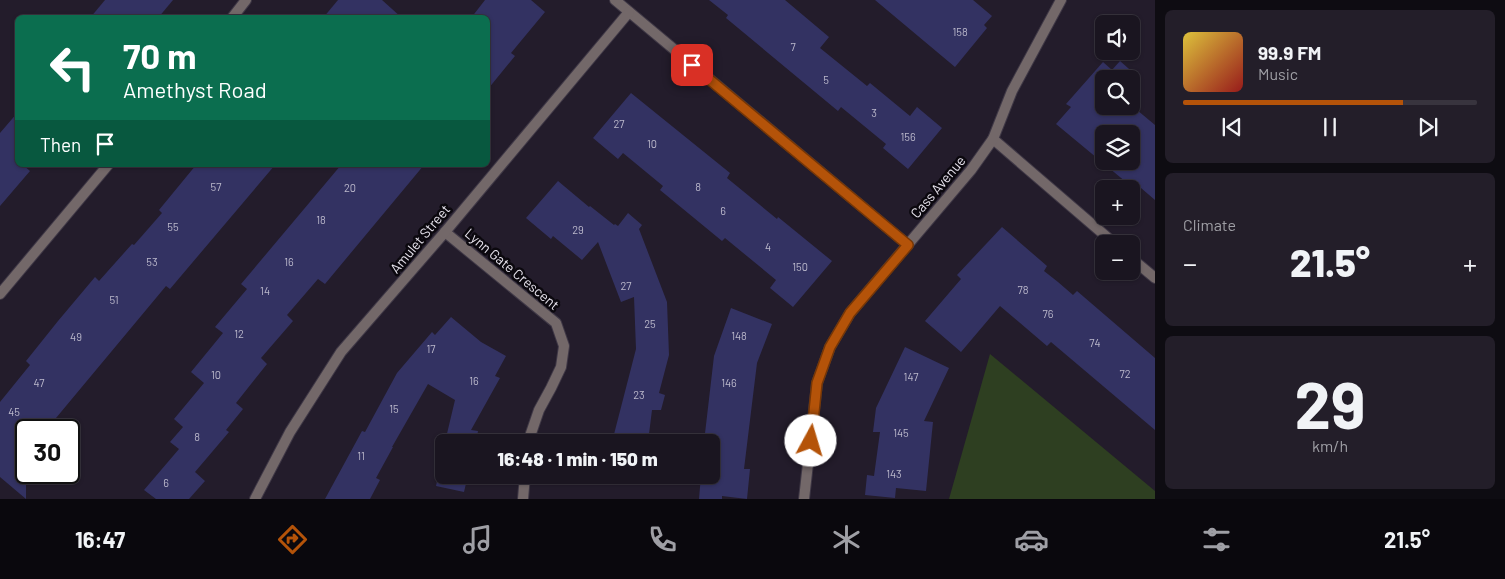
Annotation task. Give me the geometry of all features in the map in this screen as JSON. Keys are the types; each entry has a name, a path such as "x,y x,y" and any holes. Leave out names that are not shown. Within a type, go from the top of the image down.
{"street":[{"path":"234,15 246,0"},
{"path":"615,0 908,245"},
{"name":"Cass Avenue","path":"804,499 817,383 830,347 850,313 971,170 993,139 1012,91 1061,0"},
{"name":"Amulet Street","path":"255,499 290,432 341,352 445,232 629,12"},
{"path":"993,139 1105,235"},
{"path":"0,294 106,167"},
{"name":"Lynn Gate Crescent","path":"445,232 556,323 564,346 561,367 539,410 531,434"},
{"path":"1140,266 1155,278"},
{"path":"523,499 524,484"}],"green space":[{"path":"990,354 1155,491 1155,499 949,499"}],"building":[{"path":"105,0 173,0 160,15 92,15"},
{"path":"338,0 382,0 399,15 326,15"},
{"path":"485,0 531,0 545,12 511,53 515,56 490,87 490,15 473,15"},
{"path":"709,0 785,0 829,37 820,48 867,86 870,83 910,116 917,107 942,128 908,169 883,148 886,144 841,107 838,111 726,18 728,15"},
{"path":"875,0 973,0 992,16 984,25 987,28 955,67"},
{"path":"1120,61 1130,70 1112,70"},
{"path":"1103,62 1112,70 1096,70"},
{"path":"1095,71 1095,115 1140,115 1140,112 1155,125 1155,200 1141,188 1140,189 1140,180 1124,180 1111,170 1140,170 1140,125 1095,125 1095,156 1056,124 1071,107 1066,104"},
{"path":"631,93 730,173 727,178 832,261 793,307 770,288 776,280 725,238 722,241 660,190 663,186 623,153 618,159 593,138"},
{"path":"15,116 15,167 25,167 30,171 0,206 0,133"},
{"path":"194,167 273,167 170,289 166,286 55,419 15,419 15,484 26,484 26,499 0,477 0,402 30,365 26,361 95,277 99,281 162,213 159,210"},
{"path":"339,167 422,167 325,284 318,279 287,315 293,321 261,358 267,364 236,403 243,409 226,430 229,432 195,472 205,481 189,499 156,499 144,490 179,449 170,442 183,427 174,419 204,383 191,372 223,333 215,327 247,289 241,284"},
{"path":"558,181 614,225 618,226 628,213 642,225 639,229 667,302 669,355 659,393 665,395 661,410 652,410 649,434 614,434 636,349 634,297 621,302 598,242 582,260 553,236 551,239 526,218"},
{"path":"1002,227 1047,266 1044,271 1073,295 1077,291 1155,358 1155,430 1051,342 1047,346 1000,306 961,352 925,321 961,279 957,275"},
{"path":"731,308 772,324 757,363 744,469 750,469 747,499 722,496 722,499 699,499 700,484 720,484 720,434 705,434 714,356"},
{"path":"451,317 481,342 506,356 495,376 500,378 471,430 478,431 477,434 447,434 455,400 428,384 376,478 380,480 370,499 325,499 362,431 365,432 397,373 432,332 435,335"},
{"path":"905,347 949,368 924,421 933,422 926,491 896,488 895,498 865,495 867,475 874,476 880,432 873,432 876,408"},
{"path":"436,484 466,484 464,492 436,486"}],"route":[{"path":"692,65 908,245 850,313 830,347 817,383 811,441"}]}
